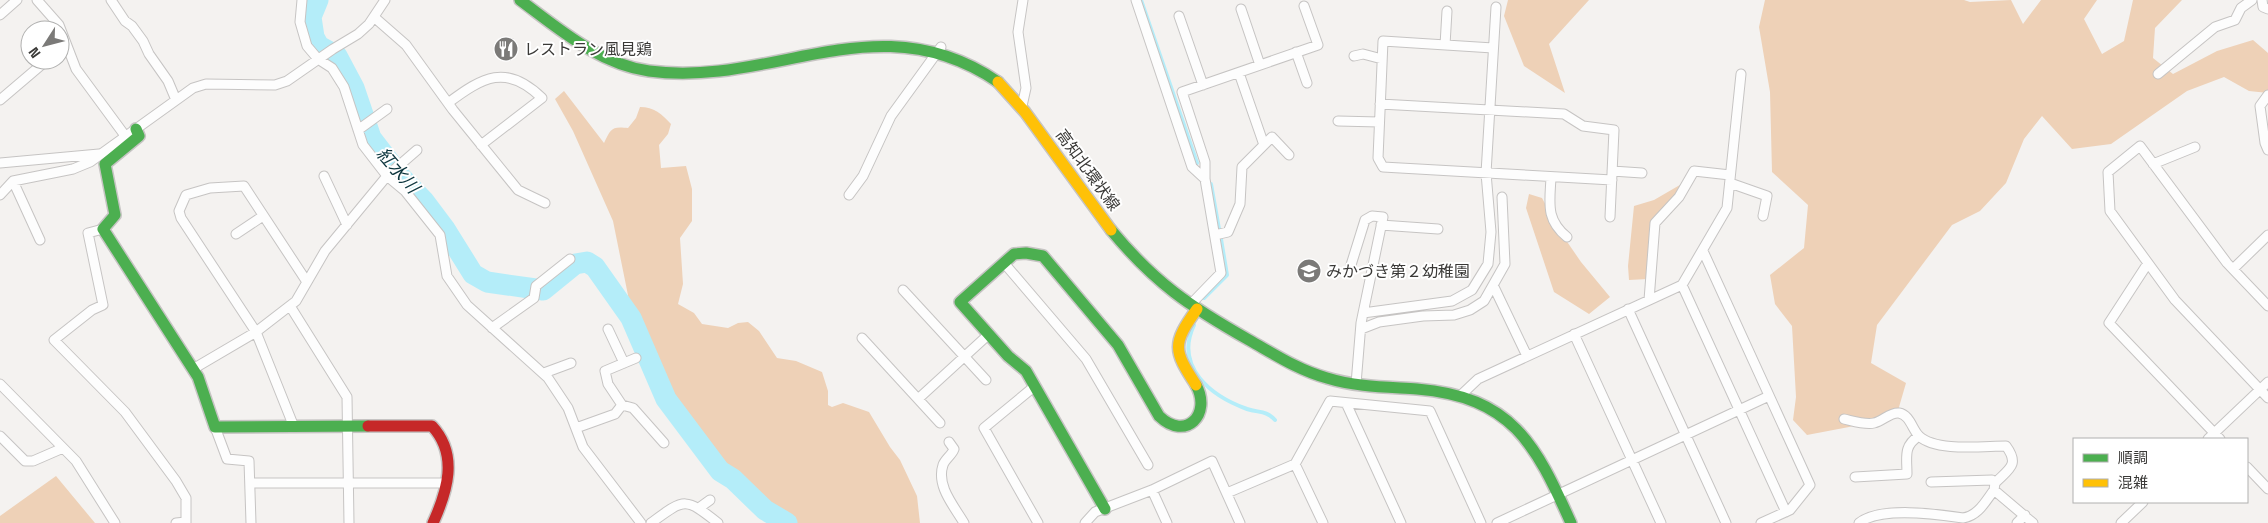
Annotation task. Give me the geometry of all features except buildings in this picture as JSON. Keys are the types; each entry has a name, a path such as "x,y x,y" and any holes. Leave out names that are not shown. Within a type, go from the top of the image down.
{"street":[{"path":"0,15 17,0"},
{"path":"37,0 55,20"},
{"path":"111,0 124,21 132,26 144,41 149,54 168,81 176,100"},
{"path":"302,0 300,12 307,46 321,56 332,68 344,87 363,144 387,176 405,191 440,235 447,276 467,305 544,373 563,399 583,448 641,523"},
{"path":"0,195 13,181 73,169 90,162 193,88 206,84 275,85 287,81 321,56 358,34 374,17 385,0"},
{"path":"520,0 588,48 604,57 656,73 707,72 825,41"},
{"path":"1022,106 1026,88 1018,32 1023,0"},
{"path":"1136,0 1192,167 1205,179"},
{"path":"2158,74 2215,27 2234,20 2241,8 2252,0"},
{"path":"2262,0 2263,7 2268,9"},
{"path":"1105,508 1026,371 1008,356 960,302 1014,254 1026,253 1044,256 1118,345 1165,422 1177,427 1187,426 1194,421 1202,405 1201,394 1182,365 1178,352 1180,336 1193,307 1221,273 1205,179 1205,162 1182,92 1318,45 1304,6"},
{"path":"1363,312 1452,301 1472,290 1482,276 1490,256 1491,232 1486,173 1496,7"},
{"path":"1241,9 1260,65"},
{"path":"1445,45 1447,11"},
{"path":"1179,16 1203,85"},
{"path":"374,17 406,45 448,104 518,190 545,203"},
{"name":"高知北環状線","path":"886,36 921,40 941,47 975,64 998,81 1022,106 1135,260 1157,280 1193,307 1304,371 1331,380 1356,384 1446,392 1493,408 1525,437 1536,451 1571,523"},
{"path":"1493,48 1383,41 1378,158 1383,167 1551,177 1612,176 1642,173"},
{"path":"849,195 863,176 891,116 941,47"},
{"path":"70,51 76,69 126,137"},
{"path":"1296,52 1307,83"},
{"path":"1354,56 1363,54 1382,59"},
{"path":"0,100 35,70"},
{"path":"1239,73 1264,145"},
{"path":"1460,396 1478,379 1682,285 1727,208 1741,74"},
{"path":"448,104 471,86 497,77 507,76 521,82 542,98 481,145"},
{"path":"2268,95 2260,106 2265,143 2268,150"},
{"path":"1380,104 1564,114 1583,126 1614,130 1610,217"},
{"path":"358,130 387,109"},
{"path":"1338,120 1380,122"},
{"path":"136,129 139,136 105,164 106,177 115,215 103,229 88,233 103,305 92,310 54,340 125,412 176,480 186,498 186,522 176,523"},
{"path":"1214,235 1228,232 1240,204 1242,167 1272,137 1289,155"},
{"path":"2268,306 2233,269 2140,146 2108,172 2110,211 2174,300 2268,398"},
{"path":"2153,164 2195,148"},
{"path":"193,369 256,332 296,301 325,252 387,176 418,150"},
{"path":"0,163 102,154"},
{"path":"1648,300 1655,222 1679,197 1694,171 1730,179 1767,196 1763,216"},
{"path":"324,176 347,225"},
{"path":"1551,177 1551,217 1558,230 1567,237"},
{"path":"13,181 40,240"},
{"path":"294,427 256,332 181,218 179,212 186,195 210,188 244,186 307,282"},
{"path":"1361,329 1379,322 1454,314 1470,310 1484,301 1505,264 1502,197"},
{"path":"236,234 263,216"},
{"path":"1351,265 1365,220 1372,216 1383,217 1363,312 1356,384"},
{"path":"1381,225 1438,229"},
{"path":"103,229 193,369 227,459 249,461 251,523"},
{"path":"2233,269 2268,235"},
{"path":"1703,251 1810,485 1790,510 1761,523"},
{"path":"492,328 570,259"},
{"path":"1004,263 1086,359 1148,465"},
{"path":"2148,263 2109,323 2214,437 2268,382"},
{"path":"1493,285 1527,356"},
{"path":"1682,285 1786,512"},
{"path":"903,290 986,380"},
{"path":"290,306 346,397 349,523"},
{"path":"1628,309 1726,523"},
{"path":"608,329 624,363"},
{"path":"1574,334 1661,523"},
{"path":"918,398 988,335"},
{"path":"862,338 940,423"},
{"path":"636,358 604,371 608,384 622,405 633,408 664,443"},
{"path":"544,373 571,363"},
{"path":"0,384 76,461 115,523"},
{"path":"1035,386 984,428 1038,523"},
{"path":"1497,523 1769,396"},
{"path":"1226,493 1295,464 1330,401 1430,411 1481,523"},
{"path":"1346,403 1401,523"},
{"path":"576,428 615,414 622,405"},
{"path":"1844,419 1874,423 1889,415 1900,413 1907,417 1919,436 1945,446 2006,446 2012,454 2013,461 2011,467 1994,486 1976,514 1970,517 1963,518 1919,513 1870,516 1859,523"},
{"path":"215,427 432,426 437,430 446,451 447,483 446,491 433,523"},
{"path":"0,436 25,461 33,461 63,448"},
{"path":"1855,477 1907,474 1907,448 1911,441 1919,436"},
{"path":"949,442 954,449 943,463 940,478 944,490 964,523"},
{"path":"1090,521 1095,512 1152,490 1212,461 1240,523"},
{"path":"1295,464 1323,523"},
{"path":"2248,468 2268,489"},
{"path":"1931,482 1992,480 1994,486 2033,523"},
{"path":"251,483 447,483"},
{"path":"1152,490 1167,523"},
{"path":"699,508 710,500"},
{"path":"652,523 681,503 688,503 699,508 718,523"},
{"path":"2121,523 2142,503"},
{"path":"2017,523 2025,515"}],"shaded area":[{"path":"1508,0 1589,0 1549,44 1565,93 1524,66 1504,16"},
{"path":"1765,0 1964,0 1970,2 2011,0 2023,24 2041,0 2097,0 2084,19 2102,54 2124,41 2133,0 2182,0 2155,28 2153,58 2173,74 2217,51 2253,40 2268,53 2268,93 2249,91 2224,77 2187,91 2111,144 2072,149 2042,116 2024,139 2006,183 1980,211 1952,225 1877,325 1871,363 1906,383 1897,414 1849,427 1807,435 1793,420 1796,397 1792,326 1775,304 1770,275 1804,248 1808,205 1772,172 1770,92 1759,27"},
{"path":"564,91 604,143 608,134 615,128 628,128 636,118 640,107 649,108 657,112 671,124 668,134 659,145 661,168 686,166 692,189 692,221 680,238 683,284 678,304 694,313 702,324 728,328 738,323 748,322 759,331 777,358 796,361 822,372 828,391 828,405 832,407 843,403 869,412 900,460 917,496 920,523 797,523 788,512 762,503 725,469 692,430 668,398 632,315 613,221 573,131 555,99"},
{"path":"1685,182 1686,194 1669,209 1652,237 1648,279 1629,280 1628,266 1634,206 1654,200"},
{"path":"1529,194 1542,198 1559,230 1581,262 1610,297 1589,314 1554,292 1526,208"},
{"path":"56,476 95,523 0,523 0,516"}],"waterway":[{"name":"紅水川","path":"318,0 311,17 314,37 319,46 337,56 354,88 371,138 401,177 424,201 445,229 473,274 487,282 543,290 575,264 587,262 595,267 631,318 666,399 720,471 733,479 765,510 787,523"},
{"path":"1141,0 1197,163"},
{"path":"1211,184 1219,229"},
{"path":"1204,298 1227,275 1221,239"},
{"path":"1194,325 1189,340 1189,354 1192,367 1200,378 1209,388 1221,396 1247,409 1265,413 1275,420"}],"traffic: fast":[{"path":"520,0 580,44 596,53 613,61 649,71 695,73 739,68 825,52 868,47 910,48 954,59 998,82"},
{"path":"136,129 139,136 105,164 115,215 103,229 198,377 215,427 368,426"},
{"path":"1111,230 1143,265 1174,292 1208,316 1296,366 1316,375 1338,381 1449,394 1476,402 1498,414 1516,429 1532,448 1545,469 1571,523"},
{"path":"1105,509 1026,371 1008,356 960,302 1014,254 1026,253 1043,256 1118,345 1159,416 1169,423 1178,426 1187,425 1194,421 1201,406 1196,385"}],"traffic: slow":[{"path":"998,82 1025,112 1111,230"},
{"path":"1196,385 1183,363 1178,347 1183,331 1197,309"}],"traffic: jam":[{"path":"368,426 432,426 440,437 446,449 448,474 443,499 433,523"}],"place":[{"name":"レストラン風見鶏","path":"506,49"},
{"name":"みかづき第２幼稚園","path":"1309,271"}]}
